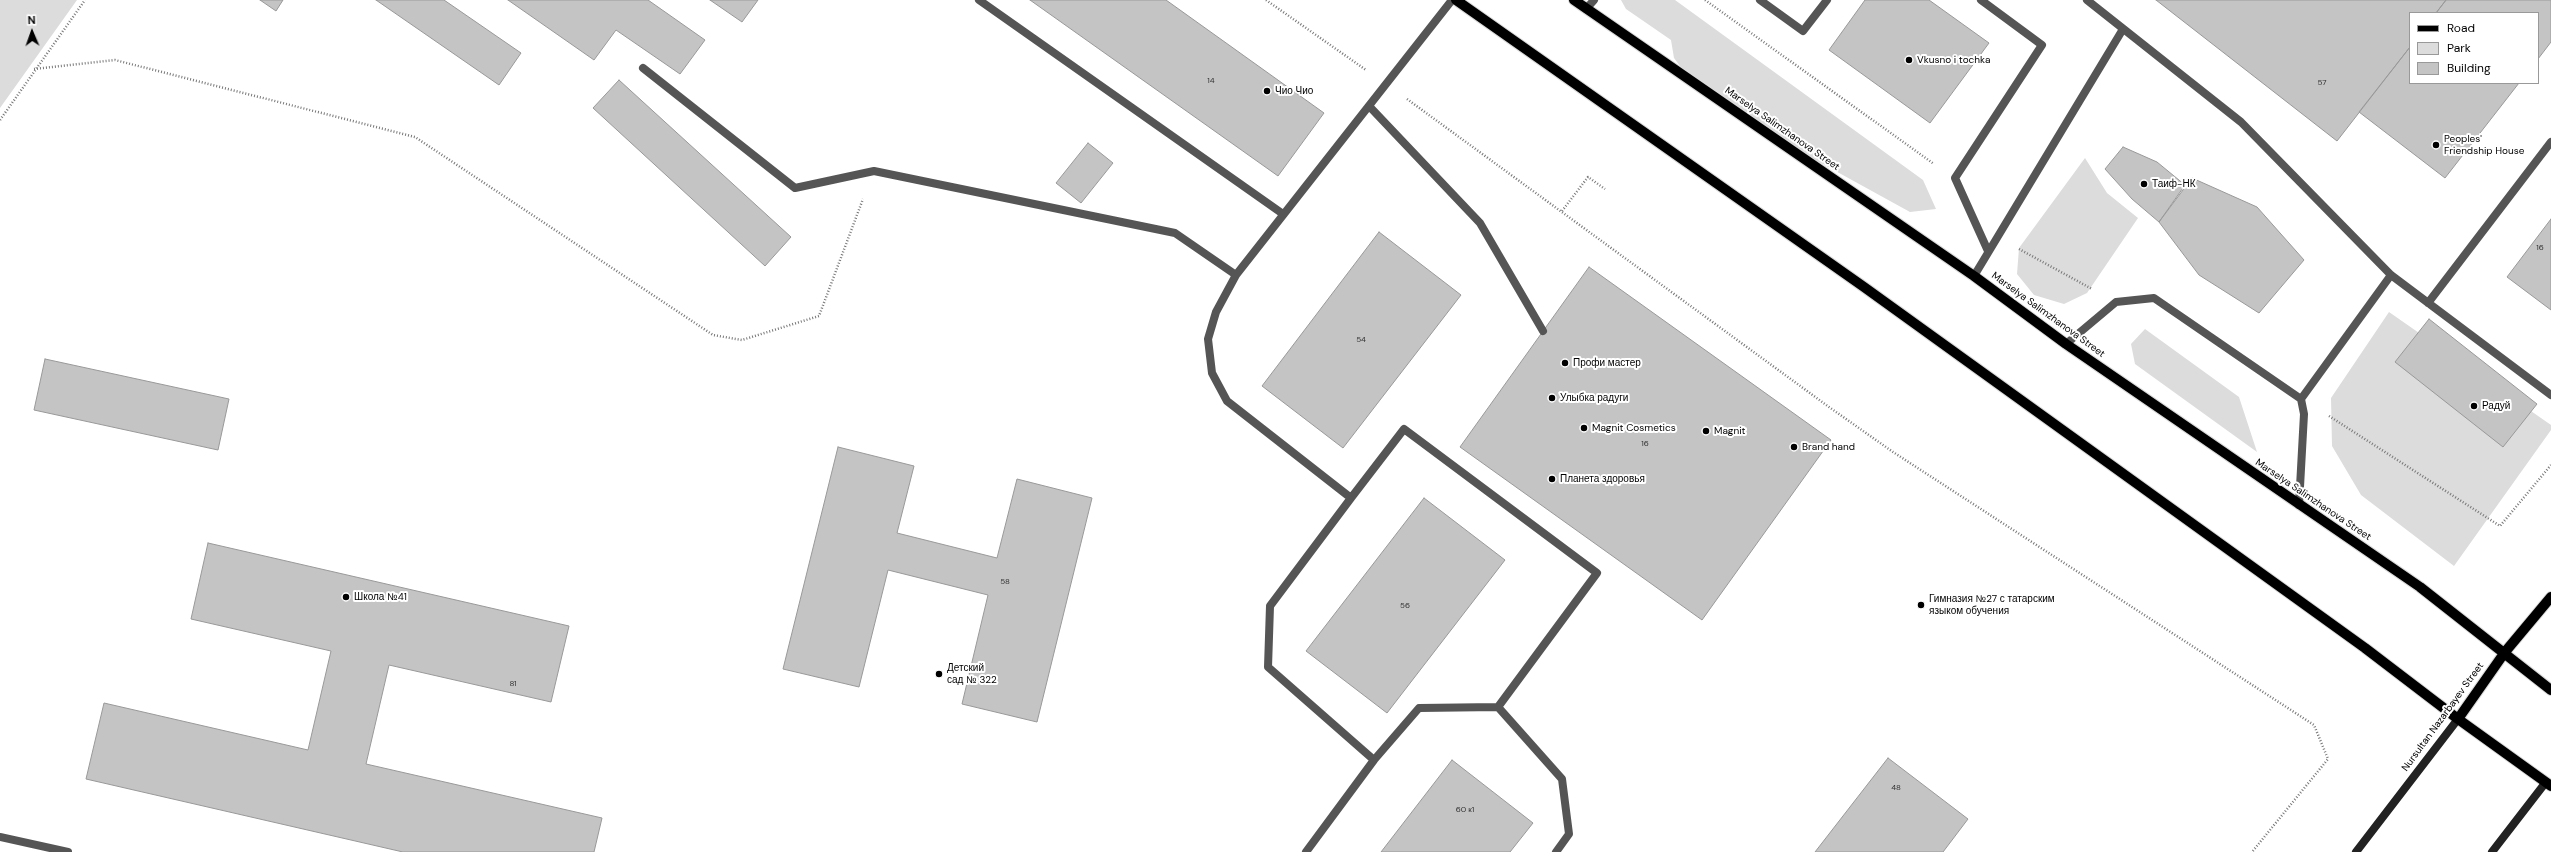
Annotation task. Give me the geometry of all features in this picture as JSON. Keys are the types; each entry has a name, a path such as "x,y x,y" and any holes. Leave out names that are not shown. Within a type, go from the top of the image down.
{"main road":[{"path":"1456,0 1864,287 2365,648 2458,719 2549,781 2492,852"},
{"name":"Marselya Salimzhanova Street","path":"1574,0 1974,276 2066,344 2299,505 2420,586 2551,690"},
{"name":"Nursultan Nazarbayev Street","path":"2356,852 2458,719 2505,652 2551,597"}],"lane":[{"path":"979,0 1283,214"},
{"path":"1351,498 1227,401 1212,373 1208,339 1216,312 1236,275 1452,0"},
{"path":"1586,9 1594,0"},
{"path":"1760,0 1803,30 1827,0"},
{"path":"1981,0 2042,45 1955,178 1988,251"},
{"path":"2087,0 2241,122 2391,275 2551,395"},
{"path":"1974,276 2123,29"},
{"path":"643,68 795,188 874,171 1175,233 1236,275"},
{"path":"1369,106 1480,223 1543,331"},
{"path":"2428,304 2551,142"},
{"path":"2301,399 2391,275"},
{"path":"2066,344 2116,302 2154,298 2301,399 2304,414 2299,505"},
{"path":"1374,760 1268,667 1270,606 1404,429 1597,573 1498,707"},
{"path":"1306,852 1374,760 1419,708 1498,707 1562,778 1569,834 1556,852"},
{"path":"0,837 68,852"}],"path":[{"path":"0,120 34,69 85,0"},
{"path":"1266,0 1386,84 1887,447 2314,725 2328,759 2252,852"},
{"path":"1705,0 1955,178"},
{"path":"34,69 115,60 415,137 713,335 742,340 818,316 874,171"},
{"path":"1562,211 1588,177 1605,189"},
{"path":"1998,238 2116,302"},
{"path":"2301,399 2500,526 2551,465"}],"green space":[{"path":"0,0 77,0 0,108"},
{"path":"1621,0 1675,0 1923,180 1936,209 1910,212 1801,152 1682,69 1674,58 1671,40 1626,9"},
{"path":"2085,158 2107,193 2138,218 2087,293 2064,304 2034,295 2017,274 2019,248"},
{"path":"2389,312 2551,425 2551,430 2454,566 2361,495 2332,446 2331,398"},
{"path":"2145,329 2239,397 2257,452 2135,364 2131,344"}],"building":[{"path":"260,0 283,0 276,11"},
{"path":"376,0 444,0 521,53 499,85"},
{"path":"508,0 648,0 705,40 680,74 616,30 594,60"},
{"path":"710,0 758,0 742,22"},
{"path":"1030,0 1166,0 1324,113 1278,176"},
{"name":"Vkusno i tochka","path":"1865,0 1929,0 1989,43 1930,123 1829,50"},
{"path":"2156,0 2446,0 2437,12 2409,12 2409,48 2337,141"},
{"path":"2446,0 2551,0 2551,42 2539,58 2539,12 2437,12"},
{"name":"Peoples' Friendship House","path":"2409,48 2409,84 2518,84 2445,178 2359,112"},
{"path":"619,80 791,237 765,266 593,108"},
{"path":"1088,143 1113,163 1081,203 1056,183"},
{"path":"2123,147 2157,162 2185,185 2159,222 2132,199 2105,169"},
{"path":"2192,178 2257,207 2304,260 2259,313 2199,275 2159,222"},
{"path":"2551,219 2551,310 2507,277"},
{"path":"1379,232 1461,295 1343,448 1262,386"},
{"path":"1589,267 1831,440 1702,620 1460,447"},
{"path":"2429,319 2537,404 2503,447 2395,362"},
{"path":"45,359 229,399 218,450 34,410"},
{"path":"838,447 914,466 897,533 997,558 1017,479 1092,498 1037,722 962,704 988,595 888,570 859,687 783,669"},
{"path":"1424,498 1505,560 1387,713 1306,651"},
{"path":"208,543 569,626 551,702 389,665 366,764 602,818 594,852 403,852 86,779 104,703 308,750 331,651 191,619"},
{"path":"1888,758 1968,819 1943,852 1815,852"},
{"path":"1452,760 1533,823 1510,852 1381,852"}],"place":[{"name":"Vkusno i tochka","path":"1909,60"},
{"name":"Чио Чио","path":"1267,91"},
{"name":"Peoples' Friendship House","path":"2436,145"},
{"name":"Таиф-НК","path":"2144,184"},
{"name":"Профи мастер","path":"1565,363"},
{"name":"Улыбка радуги","path":"1552,398"},
{"name":"Радуй","path":"2474,406"},
{"name":"Magnit Cosmetics","path":"1584,428"},
{"name":"Magnit","path":"1706,431"},
{"name":"Brand hand","path":"1794,447"},
{"name":"Планета здоровья","path":"1552,479"},
{"name":"Школа №41","path":"346,597"},
{"name":"Гимназия №27 с татарским языком обучения","path":"1921,605"},
{"name":"Детский сад № 322","path":"939,674"}]}
